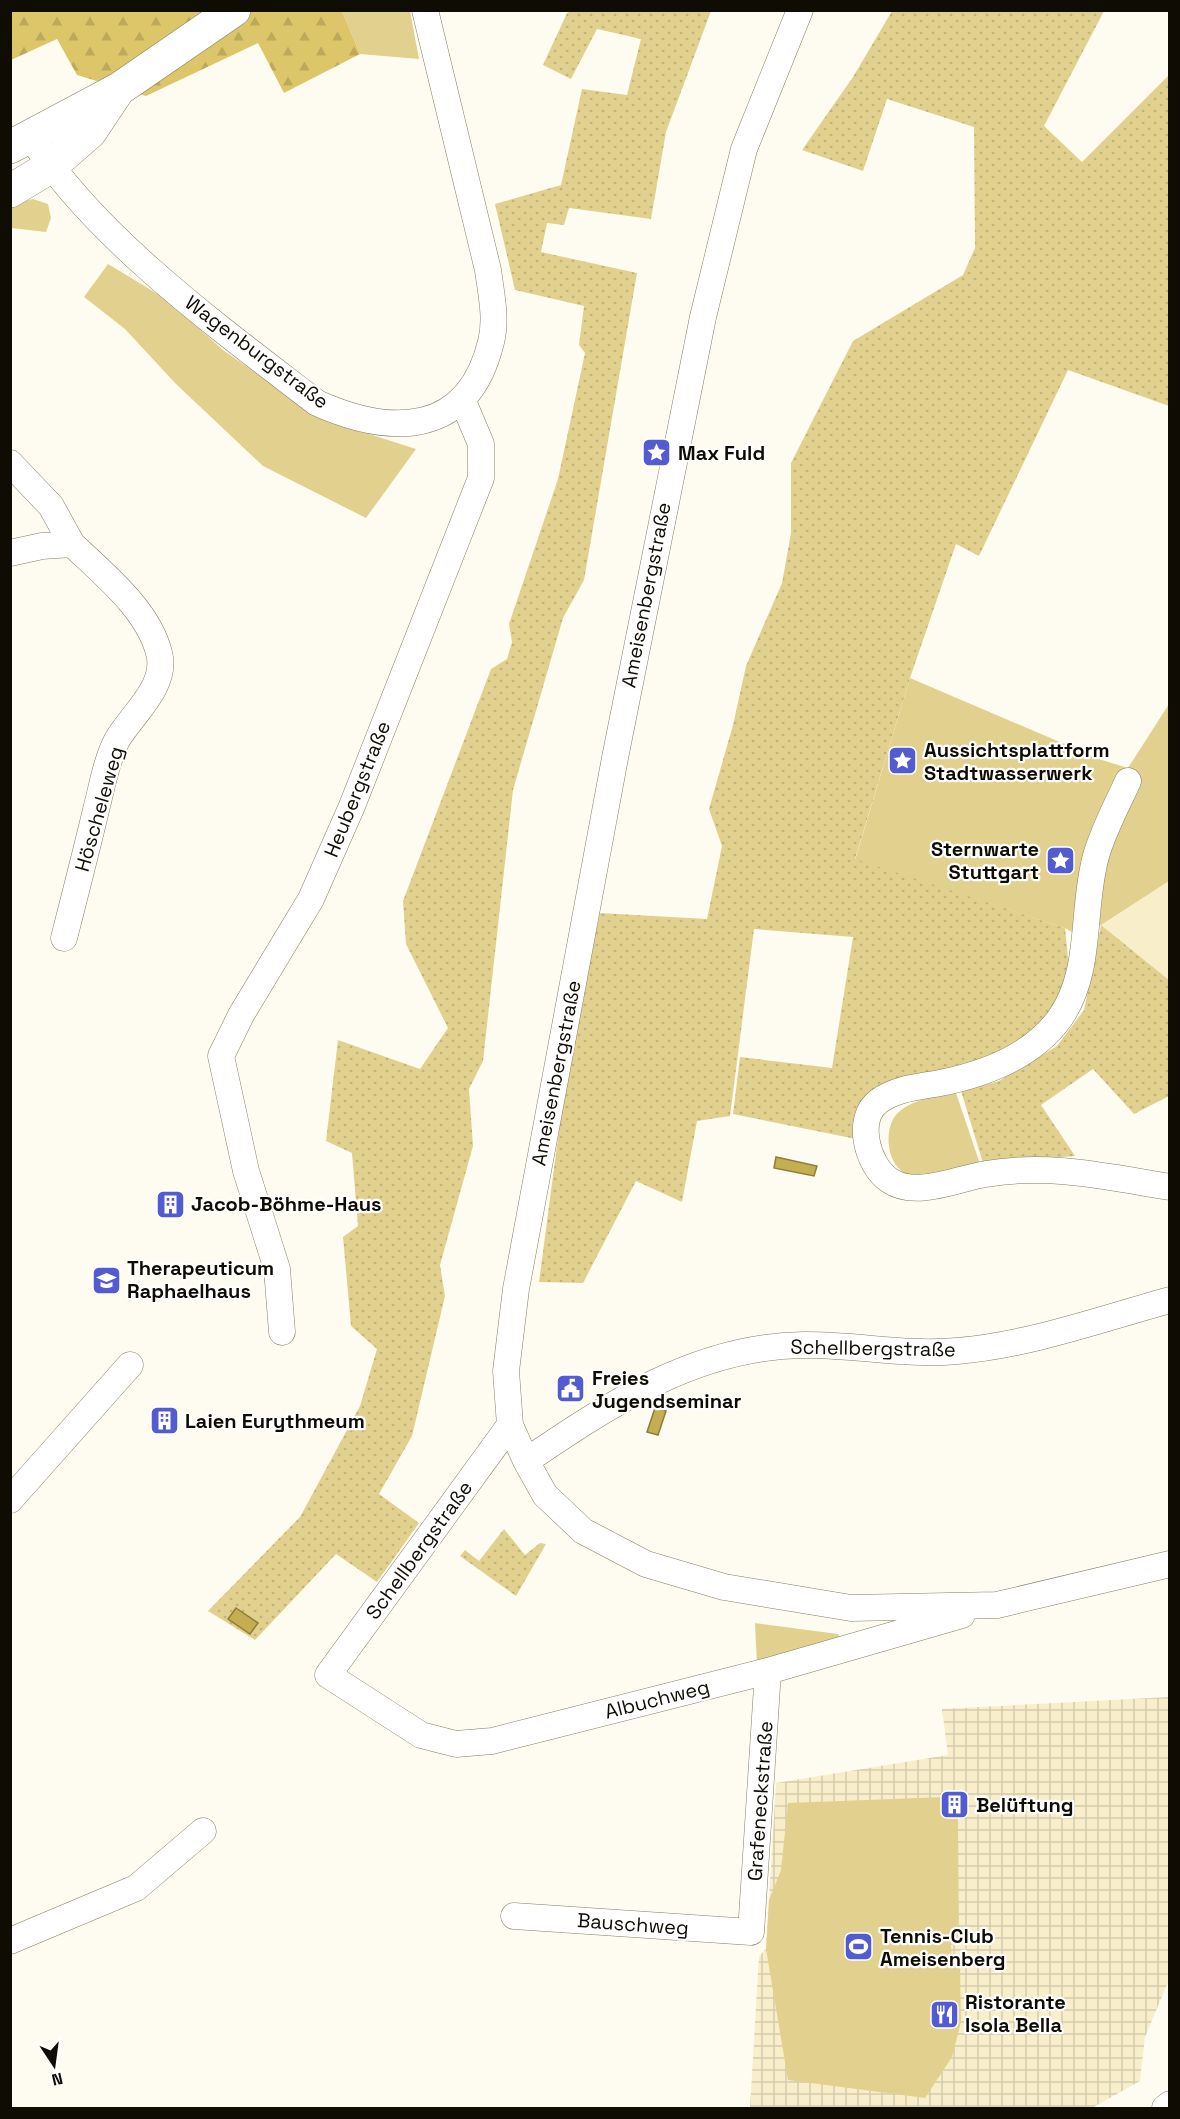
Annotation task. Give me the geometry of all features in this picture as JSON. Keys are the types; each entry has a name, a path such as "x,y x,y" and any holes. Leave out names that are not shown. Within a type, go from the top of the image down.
{"main road":[{"name":"Wagenburgstraße","path":"21,142 119,89 234,10"},
{"name":"Wagenburgstraße","path":"10,191 50,167 90,132 119,89"}],"street":[{"name":"Wagenburgstraße","path":"21,142 50,167 129,250 317,403 349,417 384,425 413,424 438,416 462,399 480,373 492,341 493,305 488,270 425,10"},
{"name":"Ameisenbergstraße","path":"800,10 744,149 703,317 662,515 516,1289 506,1371 510,1425 545,1495 583,1531 657,1567 724,1587 851,1608 997,1605 1170,1564"},
{"name":"Heubergstraße","path":"282,1332 277,1269 246,1171 221,1056 241,1015 311,899 352,806 480,478 481,444 462,399"},
{"name":"Höscheleweg","path":"10,463 51,506 72,543 112,582 136,610 147,626 160,654 159,680 117,741 104,778 64,938"},
{"path":"10,553 42,546 72,543"},
{"path":"1128,781 1096,856 1077,986 1060,1017 1044,1037 1016,1059 979,1073 891,1094 876,1102 866,1121 866,1139 874,1162 889,1181 918,1188 1027,1168 1068,1170 1170,1187"},
{"name":"Schellbergstraße","path":"526,1461 602,1410 672,1373 740,1352 802,1345 897,1351 958,1351 1030,1338 1170,1300"},
{"path":"10,1500 130,1365"},
{"name":"Schellbergstraße","path":"328,1675 510,1425"},
{"name":"Albuchweg","path":"328,1675 421,1735 456,1744 492,1741 768,1671 997,1605"},
{"name":"Grafeneckstraße","path":"751,1932 768,1671"},
{"path":"10,1941 136,1888 203,1831"},
{"name":"Bauschweg","path":"514,1916 751,1932"},
{"path":"1165,2109 1170,2104"}],"shaded area":[{"path":"573,10 711,11 666,132 651,219 569,208 564,225 547,223 541,252 637,273 584,580 563,618 513,790 483,1061 469,1089 473,1146 440,1265 445,1296 412,1436 379,1494 419,1523 377,1582 336,1554 255,1640 208,1611 300,1517 360,1406 377,1349 351,1326 343,1237 358,1226 352,1153 326,1141 338,1040 420,1069 448,1028 406,944 403,901 491,669 507,659 512,642 509,624 558,479 585,353 579,345 584,306 515,290 495,204 561,185 582,89 627,95 641,39 597,29 571,79 543,65 567,13"},
{"path":"342,11 410,11 419,59 360,54"},
{"path":"892,11 1104,11 1044,126 1082,162 1169,75 1169,406 1068,370 979,556 956,544 910,678 855,859 1065,928 1070,978 1051,1017 1012,1053 901,1082 856,1139 733,1114 740,1057 832,1068 853,937 754,929 730,1116 697,1121 682,1202 636,1181 583,1283 539,1282 565,1085 600,913 707,919 722,846 709,809 733,725 746,666 782,583 791,533 791,463 853,341 963,275 975,248 974,127 887,99 863,171 802,150 853,77"},
{"path":"33,199 48,204 51,218 46,232 11,228 11,204"},
{"path":"108,264 166,299 223,350 322,419 416,449 366,518 263,466 176,384 125,329 84,297"},
{"path":"910,678 1102,760 1128,768 1169,704 1169,881 1101,925 1075,934 1065,928 855,860"},
{"path":"1169,881 1169,980 1101,925"},
{"path":"1101,925 1169,980 1169,1096 1134,1114 1093,1069 1041,1105 1075,1156 983,1163 961,1091 999,1081 1057,1046 1084,1010"},
{"path":"956,1093 980,1164 938,1175 921,1176 903,1172 896,1166 889,1147 890,1126 894,1118 913,1103"},
{"path":"776,1157 817,1166 814,1176 774,1168"},
{"path":"655,1408 666,1411 658,1435 647,1432"},
{"path":"504,1529 525,1555 540,1543 546,1544 516,1596 460,1556 465,1550 479,1561"},
{"path":"236,1608 258,1623 250,1634 228,1619"},
{"path":"755,1623 838,1634 841,1638 757,1665"},
{"path":"1169,1697 1169,1980 1145,2037 1140,2081 1092,2108 750,2108 759,1956 766,1949 776,1783 948,1755 942,1709"},
{"name":"Tennis-Club Ameisenberg","path":"944,1797 945,1815 958,1814 959,1943 951,1945 952,1962 960,1962 961,2022 952,2057 925,2098 788,2080 766,1949 769,1900 781,1870 788,1803"}],"green space":[{"path":"10,11 342,11 360,54 284,93 258,43 146,96 77,75 57,39 11,60"}],"place":[{"name":"Max Fuld","path":"657,453"},
{"name":"Aussichtsplattform Stadtwasserwerk","path":"903,761"},
{"name":"Sternwarte Stuttgart","path":"1060,860"},
{"name":"Jacob-Böhme-Haus","path":"170,1204"},
{"name":"Therapeuticum Raphaelhaus","path":"106,1280"},
{"name":"Freies Jugendseminar","path":"571,1389"},
{"name":"Laien Eurythmeum","path":"164,1421"},
{"name":"Belüftung","path":"955,1805"},
{"name":"Tennis-Club Ameisenberg","path":"859,1947"},
{"name":"Ristorante Isola Bella","path":"944,2014"}]}
